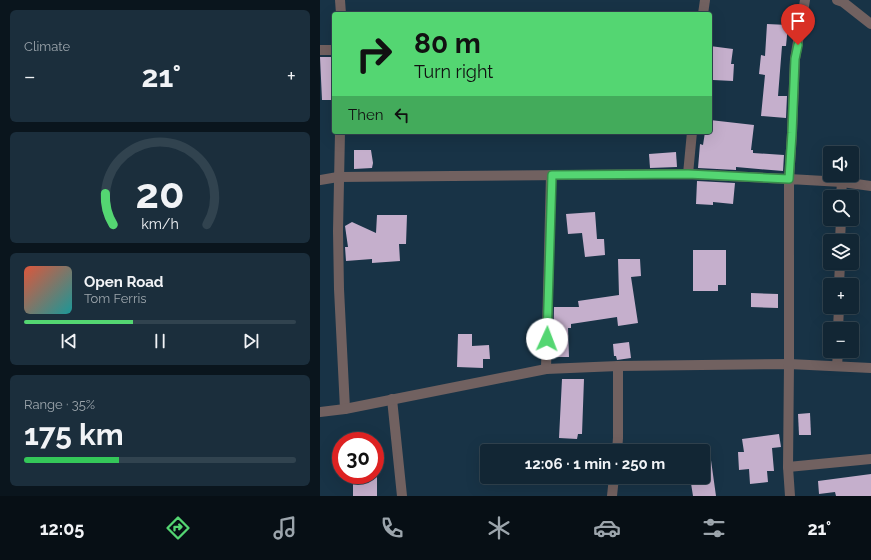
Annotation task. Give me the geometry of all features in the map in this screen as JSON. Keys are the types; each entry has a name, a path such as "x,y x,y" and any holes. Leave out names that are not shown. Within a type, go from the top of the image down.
{"street":[{"path":"340,0 341,12"},
{"path":"703,12 705,0"},
{"path":"790,496 788,467 789,179 795,59 805,0"},
{"path":"837,0 843,2 871,24"},
{"path":"320,50 332,50"},
{"path":"340,134 338,177 339,289 345,409"},
{"path":"688,174 692,134"},
{"path":"320,180 338,177 688,174 823,181"},
{"path":"546,369 552,175"},
{"path":"841,190 842,182 871,186"},
{"path":"837,366 838,358"},
{"path":"320,412 345,409 546,369 618,366 789,364 871,368"},
{"path":"618,366 618,444"},
{"path":"392,399 402,496"},
{"path":"788,467 871,459"},
{"path":"612,496 613,484"}],"building":[{"path":"767,24 788,25 786,46 782,46 778,96 787,96 786,118 761,116 765,75 759,74 761,55 765,56"},
{"path":"712,46 733,49 731,64 734,64 733,81 713,80"},
{"path":"320,57 331,57 332,100 322,100"},
{"path":"712,120 754,125 751,150 753,150 753,153 784,155 783,171 736,167 736,170 698,168 700,144 703,145 705,134 712,134"},
{"path":"354,150 371,150 373,163 372,168 354,169"},
{"path":"676,152 677,167 650,168 649,154"},
{"path":"697,181 735,183 733,204 713,202 713,205 696,204"},
{"path":"595,212 597,239 604,239 605,255 585,257 582,233 568,234 566,214"},
{"path":"377,215 407,215 406,244 399,244 400,261 372,263 372,259 346,261 345,247 348,247 345,226 352,222 376,233"},
{"path":"693,250 726,250 726,285 718,285 718,291 693,291"},
{"path":"618,259 640,259 641,276 631,277 638,323 618,326 617,317 571,324 571,328 568,328 569,357 553,357 554,307 579,307 578,301 619,295"},
{"path":"751,293 778,294 778,308 751,307"},
{"path":"458,334 472,334 472,346 489,345 490,359 483,359 483,368 457,367"},
{"path":"629,342 631,358 617,360 616,356 614,356 613,344"},
{"path":"562,379 584,379 582,434 578,434 577,439 559,438"},
{"path":"810,413 811,435 799,435 798,414"},
{"path":"779,434 781,447 772,448 774,471 767,471 768,482 750,484 749,469 739,470 738,452 744,452 742,439"},
{"path":"710,453 716,496 693,496 691,484 710,484"},
{"path":"871,474 871,496 836,496 835,492 819,494 818,481"},
{"path":"353,484 377,484 377,496 353,496"}],"route":[{"path":"547,339 552,175 688,174 789,179 795,59 798,45"}]}
